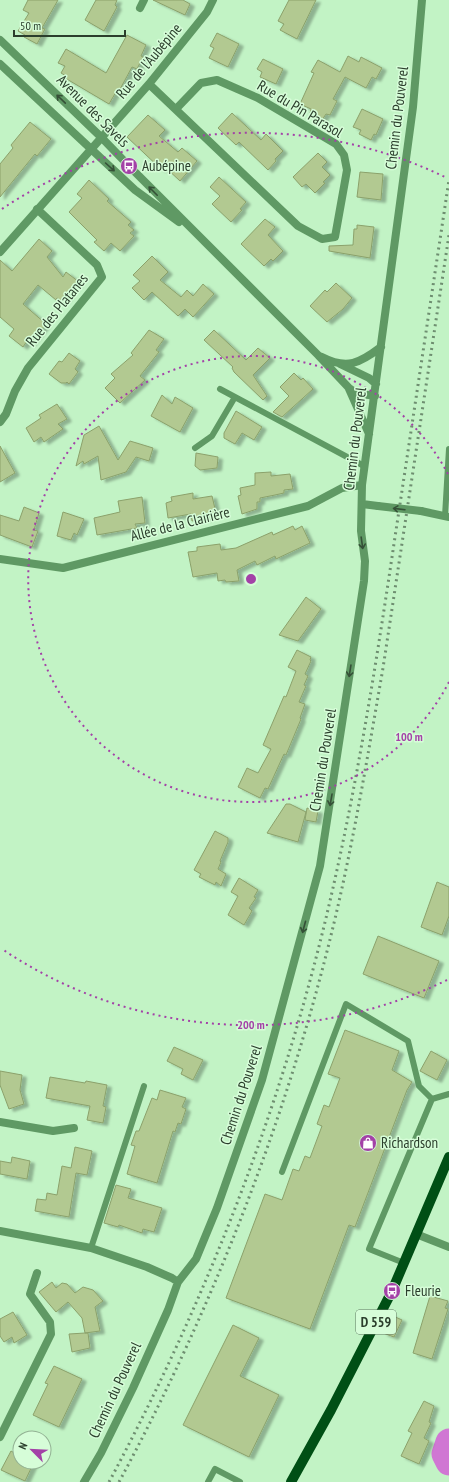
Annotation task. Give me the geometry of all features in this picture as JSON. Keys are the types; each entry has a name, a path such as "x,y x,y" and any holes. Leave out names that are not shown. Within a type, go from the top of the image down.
{"main road":[{"name":"D 559","path":"291,1482 331,1410 392,1291 449,1157"}],"street":[{"path":"140,8 144,0"},
{"name":"Rue de l'Aubépine","path":"0,252 149,84 207,12 213,0"},
{"name":"Chemin du Pouverel","path":"84,1482 101,1453 133,1388 168,1310 178,1282 196,1259 217,1208 262,1080 320,866 364,581 365,561 361,531 362,485 413,107 422,0"},
{"name":"Avenue des Savels","path":"0,40 101,137 349,388 356,393 375,396"},
{"name":"Avenue des Savels","path":"0,64 136,190 200,238"},
{"name":"Rue du Pin Parasol","path":"149,84 298,226 322,239 335,237 347,170 344,155 336,144 258,98 217,80 202,83 176,109"},
{"name":"Rue des Platanes","path":"0,422 6,414 15,391 28,368 102,277 97,265 38,209"},
{"name":"Avenue des Savels","path":"340,364 359,362 381,347"},
{"name":"Avenue des Savels","path":"318,355 369,378 376,384"},
{"name":"Avenue des Savels","path":"349,388 369,434"},
{"name":"Allée de la Clairière","path":"0,559 63,568 308,506 342,488 362,485"},
{"path":"362,504 421,511 447,516"},
{"path":"0,1122 53,1131 74,1128"},
{"path":"0,1231 91,1248 147,1267 178,1282"},
{"path":"416,1234 449,1247"},
{"path":"0,1437 51,1334 50,1322 30,1294 37,1273"}],"lane":[{"path":"220,389 364,466"},
{"path":"195,448 212,436 235,397"},
{"path":"447,516 449,449"},
{"path":"282,1172 346,1004 408,1041 419,1086 432,1099"},
{"path":"91,1248 144,1086"},
{"path":"432,1099 449,1094"},
{"path":"404,1263 369,1249 432,1099"},
{"path":"208,1482 215,1469 240,1482"}],"building":[{"path":"28,0 58,0 42,28 45,29 37,44 24,37 25,35 18,31 29,13 23,10"},
{"path":"96,0 117,0 115,5 117,7 104,31 85,20"},
{"path":"153,0 183,0 190,4 185,15"},
{"path":"289,0 316,0 297,39 280,30 284,24 278,21"},
{"path":"217,33 239,44 228,67 209,58 214,48 210,46"},
{"path":"127,35 146,45 141,56 143,57 137,69 132,67 118,93 116,92 109,104 65,78 66,76 61,73 65,66 58,63 66,49 106,73"},
{"path":"348,56 359,62 361,57 382,68 376,79 372,77 366,88 345,77 333,99 337,101 330,115 326,114 322,120 310,113 311,109 300,104 314,73 311,72 318,60 340,72"},
{"path":"263,59 283,69 276,84 260,77 262,72 257,69"},
{"path":"362,109 383,119 376,135 374,134 371,140 359,134 361,130 353,127"},
{"path":"232,113 261,140 266,134 283,151 275,159 276,161 268,170 239,142 236,145 218,128"},
{"path":"148,115 165,130 159,136 178,152 182,148 197,161 180,181 165,167 162,170 127,137"},
{"path":"30,122 51,139 37,156 35,154 0,197 0,164 13,148 11,145"},
{"path":"318,153 327,162 322,167 330,175 323,182 325,183 315,193 306,184 302,187 293,177"},
{"path":"360,172 383,174 381,200 357,197"},
{"path":"219,177 246,202 240,209 242,210 231,222 212,204 220,196 210,187"},
{"path":"89,180 109,199 107,201 131,222 128,225 134,230 130,233 134,236 120,251 111,243 104,251 94,242 97,240 69,212 82,198 77,194"},
{"path":"265,219 275,227 268,235 283,251 273,261 271,259 264,266 241,244"},
{"path":"357,225 374,227 370,258 329,251 329,246 353,245 354,229 357,229"},
{"path":"39,239 52,251 47,257 63,277 66,272 79,282 63,302 57,298 56,300 38,285 23,304 46,324 30,344 27,341 23,347 9,336 14,329 0,317 0,260 12,271"},
{"path":"152,256 168,272 160,280 181,297 187,290 193,296 203,284 214,294 193,317 185,309 178,316 152,292 144,300 132,288 140,281 133,275"},
{"path":"336,283 352,298 343,309 327,322 310,306 325,290 327,292"},
{"path":"149,330 164,339 156,350 159,352 140,376 145,380 120,403 105,388 115,378 111,374 133,355 131,353"},
{"path":"214,330 246,360 258,348 270,358 253,375 267,396 263,400 234,372 233,367 204,340"},
{"path":"69,353 80,361 75,369 78,372 69,384 67,382 61,383 49,374 59,361 62,362"},
{"path":"294,373 301,380 303,378 313,389 282,417 273,412 289,396 280,387"},
{"path":"162,395 172,404 175,397 193,408 180,432 151,416"},
{"path":"57,404 67,419 58,424 63,429 44,442 41,437 34,442 26,428 41,418 39,415"},
{"path":"236,411 262,427 254,440 242,433 235,444 224,438 224,433"},
{"path":"99,426 118,460 130,441 153,448 149,461 136,457 126,472 101,480 98,456 84,464 83,461 76,466 84,435"},
{"path":"0,446 15,473 0,482"},
{"path":"196,453 218,457 217,468 200,470 195,466"},
{"path":"271,472 271,476 290,474 293,489 284,490 284,493 260,498 260,502 257,502 257,509 242,514 238,496 241,495 240,488 255,485 255,473"},
{"path":"193,493 193,499 212,496 216,513 208,515 208,518 192,521 191,514 168,518 166,503 172,501 171,497"},
{"path":"142,497 145,523 135,524 137,528 97,535 94,518 120,512 118,501"},
{"path":"24,507 39,513 34,530 38,531 32,547 0,535 0,515 19,521"},
{"path":"63,512 84,519 77,535 74,533 71,540 57,536"},
{"path":"293,526 295,530 302,526 310,543 276,559 275,556 257,565 255,561 237,570 239,581 218,581 217,573 193,577 188,552 197,551 197,547 220,544 221,550 236,548 272,532 273,535"},
{"path":"306,597 321,609 298,641 279,635"},
{"path":"297,650 311,657 311,661 305,674 308,676 304,685 306,686 299,702 305,704 300,718 301,719 286,755 284,754 268,789 265,788 260,798 238,787 247,768 258,773 271,749 263,745 284,696 286,697 296,671 288,667"},
{"path":"286,804 290,804 306,812 298,842 267,833"},
{"path":"307,808 318,811 316,822 305,820"},
{"path":"215,831 228,838 228,842 218,869 226,874 221,886 216,882 215,885 199,877 201,874 194,870"},
{"path":"239,878 258,890 254,897 256,898 249,908 252,911 244,925 228,915 238,896 231,892"},
{"path":"437,882 449,887 449,916 442,935 421,927"},
{"path":"378,936 439,961 424,998 363,974"},
{"path":"345,1030 399,1051 392,1070 412,1082 407,1090 355,1227 349,1225 310,1329 226,1298 265,1194 282,1200 293,1169 299,1171 305,1156 310,1158 322,1126 317,1124 324,1105 329,1107 340,1078 328,1074"},
{"path":"174,1047 203,1060 193,1080 181,1074 183,1069 167,1061"},
{"path":"431,1051 447,1060 437,1080 420,1071"},
{"path":"0,1071 22,1075 20,1090 24,1104 9,1109 0,1085"},
{"path":"50,1077 107,1085 103,1106 106,1107 103,1123 87,1120 90,1106 46,1098"},
{"path":"160,1090 186,1098 182,1107 186,1109 181,1124 178,1123 175,1132 173,1131 157,1183 127,1174 135,1146 131,1145 136,1131 139,1131 152,1098 157,1100"},
{"path":"75,1147 92,1151 87,1175 76,1173 69,1217 35,1211 37,1199 46,1200 47,1193 57,1195 62,1166 71,1168"},
{"path":"12,1157 30,1161 27,1179 0,1174 0,1161 11,1163"},
{"path":"116,1185 131,1189 128,1198 162,1208 154,1232 143,1229 142,1233 119,1225 118,1227 104,1223"},
{"path":"52,1282 56,1288 62,1283 67,1284 75,1293 83,1287 93,1290 103,1301 95,1307 100,1331 85,1333 82,1318 68,1302 56,1312 39,1292"},
{"path":"430,1296 448,1301 445,1308 448,1309 432,1359 413,1353"},
{"path":"13,1312 27,1335 14,1343 12,1337 4,1342 0,1336 0,1319"},
{"path":"391,1315 402,1320 394,1337 383,1333"},
{"path":"233,1325 259,1338 240,1376 279,1395 249,1457 183,1425"},
{"path":"88,1333 90,1348 72,1352 69,1334"},
{"path":"54,1366 82,1379 59,1427 33,1415 48,1384 45,1383"},
{"path":"424,1401 434,1406 429,1422 431,1423 424,1438 429,1441 419,1464 401,1456 412,1433 408,1431"},
{"path":"11,1451 12,1470 30,1470 25,1481 1,1470"}],"waterway":[{"path":"449,1442 445,1454 449,1462"}],"railway":[{"path":"109,1482 144,1415 176,1347 236,1207 286,1064 307,991 337,871 365,728 449,180"},
{"path":"119,1482 186,1348 216,1279 271,1138 315,995 341,891 372,732 449,235"}],"place":[{"name":"Aubépine","path":"129,166"},
{"name":"Richardson","path":"368,1143"},
{"name":"Fleurie","path":"392,1291"}]}
